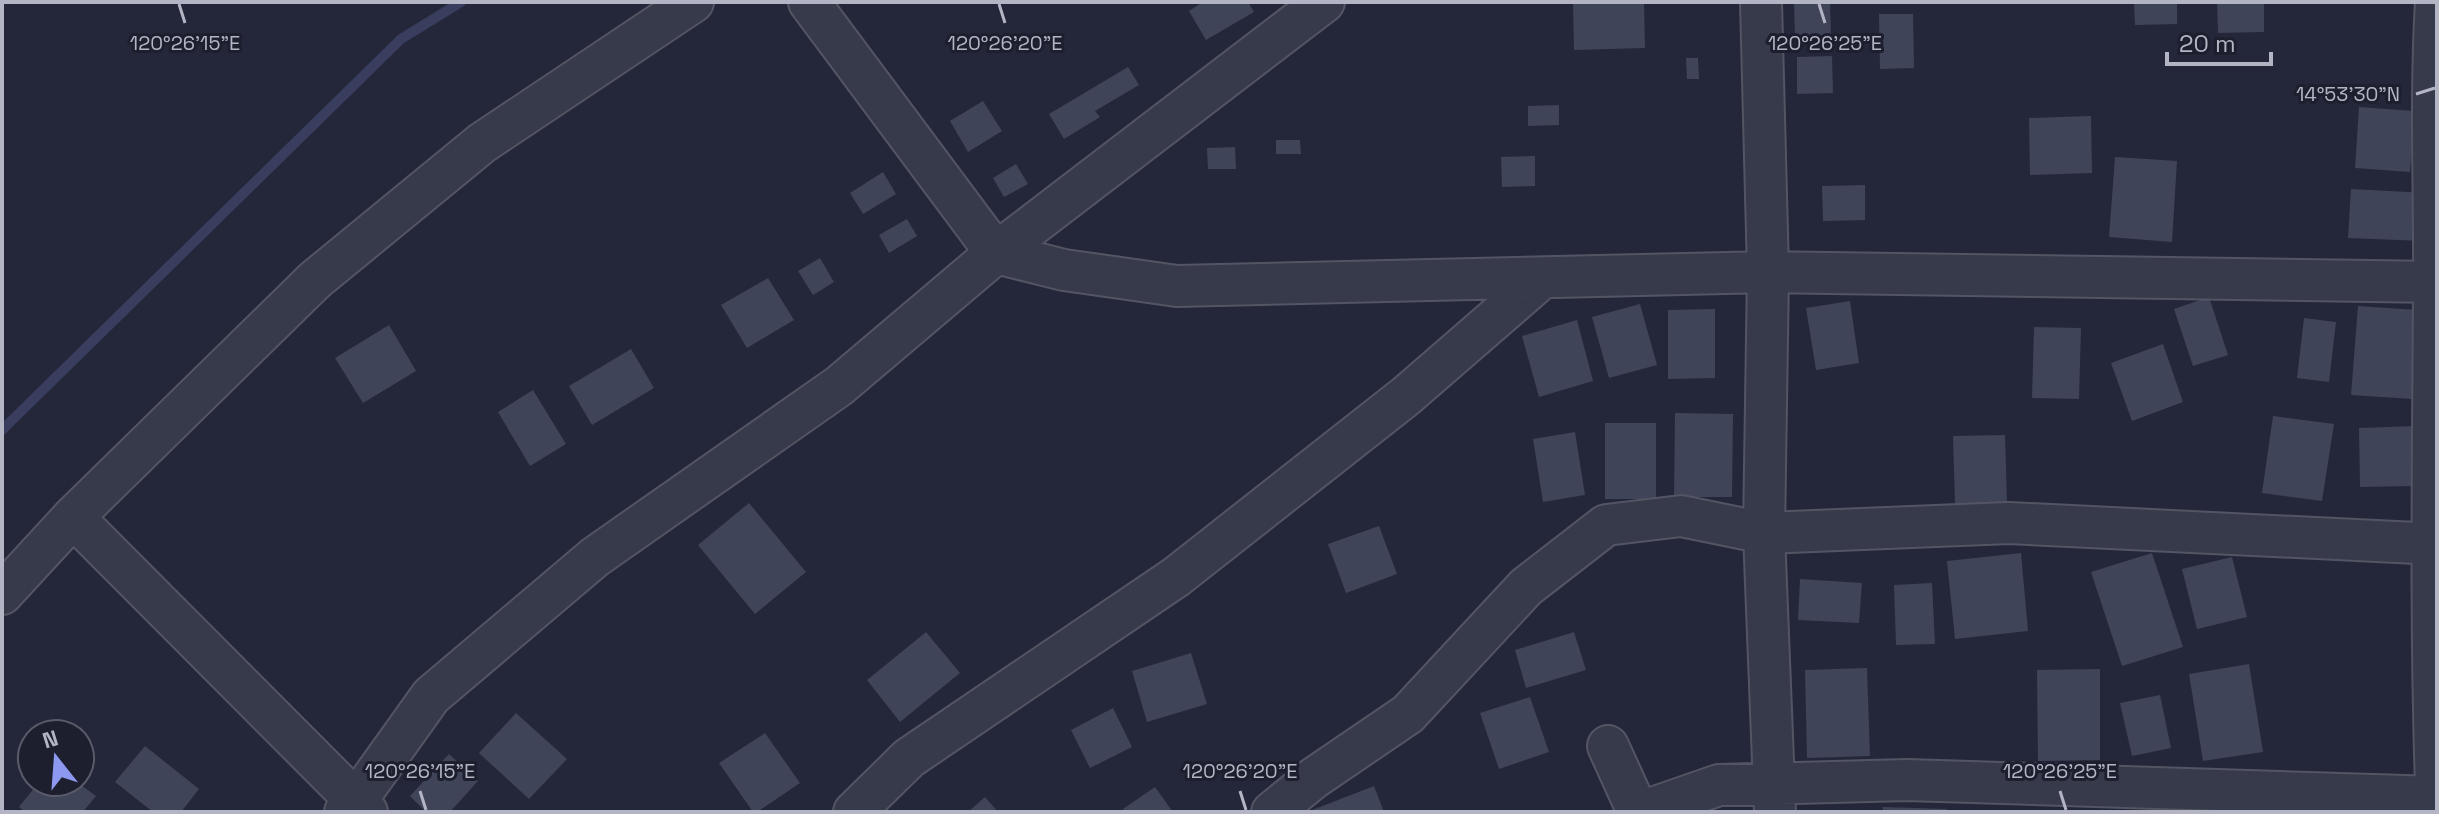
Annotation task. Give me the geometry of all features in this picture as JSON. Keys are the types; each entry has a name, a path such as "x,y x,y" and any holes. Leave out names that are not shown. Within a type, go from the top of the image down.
{"street":[{"path":"2,594 73,517 315,280 482,143 693,2"},
{"path":"809,2 996,253 1064,270 1177,286 1768,272 2436,282"},
{"path":"73,517 356,808 431,696 595,557 839,386 996,253 1324,2"},
{"path":"1761,2 1768,272 1764,533 1775,798"},
{"path":"2436,2 2431,77 2436,282 2437,812"},
{"path":"854,812 909,758 1176,577 1406,396 1542,278"},
{"path":"1272,812 1314,778 1408,714 1526,587 1606,525 1681,516 1764,533 2009,523 2435,544"},
{"path":"1608,746 1639,812 1719,785 1775,798 1907,780 2437,797"}],"building":[{"path":"1203,2 1248,2 1254,12 1206,40 1189,11"},
{"path":"1573,2 1644,2 1645,48 1574,50"},
{"path":"1794,2 1830,2 1831,35 1795,36"},
{"path":"2134,2 2177,2 2177,24 2135,25"},
{"path":"2217,2 2264,2 2264,32 2218,33"},
{"path":"1879,14 1913,14 1914,68 1880,69"},
{"path":"1832,56 1833,93 1797,94 1797,57"},
{"path":"1686,58 1698,58 1699,79 1687,79"},
{"path":"1128,67 1139,85 1095,111 1100,117 1064,139 1049,114"},
{"path":"983,101 1002,131 968,152 950,121"},
{"path":"1559,105 1559,125 1528,126 1528,106"},
{"path":"2359,107 2414,111 2410,172 2355,168"},
{"path":"2091,116 2092,173 2030,175 2029,118"},
{"path":"1276,140 1300,140 1301,154 1276,154"},
{"path":"1235,147 1236,169 1208,169 1207,148"},
{"path":"1535,156 1535,186 1502,187 1501,157"},
{"path":"2115,157 2177,161 2172,242 2109,237"},
{"path":"1016,164 1028,184 1004,197 993,178"},
{"path":"883,172 896,194 863,214 850,193"},
{"path":"1865,185 1865,220 1823,221 1822,186"},
{"path":"2351,189 2426,193 2424,241 2348,238"},
{"path":"907,219 917,236 889,253 879,235"},
{"path":"820,258 834,282 813,295 798,271"},
{"path":"768,278 794,320 747,348 721,305"},
{"path":"2209,297 2228,355 2193,366 2174,309"},
{"path":"1850,301 1859,363 1816,370 1806,308"},
{"path":"1640,304 1657,365 1609,378 1592,317"},
{"path":"2358,306 2433,311 2427,400 2351,395"},
{"path":"1715,309 1715,378 1668,379 1668,310"},
{"path":"2304,318 2336,322 2329,382 2297,378"},
{"path":"1577,320 1593,381 1539,397 1522,336"},
{"path":"389,325 416,371 363,403 335,358"},
{"path":"2034,327 2081,328 2079,399 2032,398"},
{"path":"2163,344 2183,402 2132,421 2111,363"},
{"path":"631,349 654,388 592,425 569,386"},
{"path":"533,390 566,444 530,466 498,412"},
{"path":"1675,413 1733,414 1732,497 1674,497"},
{"path":"2273,416 2334,424 2322,501 2262,493"},
{"path":"1605,423 1656,423 1656,499 1605,499"},
{"path":"2415,426 2416,486 2360,487 2359,428"},
{"path":"1575,432 1585,495 1543,502 1533,439"},
{"path":"2005,435 2007,502 1955,504 1953,436"},
{"path":"749,503 806,572 755,614 698,545"},
{"path":"1379,526 1397,574 1346,593 1328,544"},
{"path":"2021,553 2028,631 1955,639 1947,561"},
{"path":"2152,553 2183,647 2122,666 2091,572"},
{"path":"2232,557 2247,617 2197,629 2182,569"},
{"path":"1800,579 1862,583 1859,623 1798,620"},
{"path":"1932,583 1935,644 1896,645 1894,585"},
{"path":"926,632 960,673 900,722 867,680"},
{"path":"1574,632 1586,670 1526,688 1515,650"},
{"path":"1191,653 1207,704 1147,722 1132,671"},
{"path":"2249,664 2263,752 2203,761 2189,674"},
{"path":"1867,668 1870,756 1807,758 1805,670"},
{"path":"2100,669 2100,760 2038,761 2037,670"},
{"path":"2160,695 2171,748 2132,756 2120,703"},
{"path":"1530,697 1549,752 1499,769 1480,713"},
{"path":"1113,708 1132,747 1090,768 1071,730"},
{"path":"516,713 567,759 529,799 479,753"},
{"path":"765,733 800,783 753,812 719,763"},
{"path":"145,746 199,789 181,812 153,812 115,782"},
{"path":"449,754 478,781 450,812 426,812 410,796"},
{"path":"1374,786 1384,812 1307,812"},
{"path":"1155,787 1173,812 1125,812 1123,809"},
{"path":"985,797 998,812 968,812"},
{"path":"26,798 94,798 83,812 25,812 19,807"},
{"path":"1883,807 1947,809 1947,812 1883,812"}],"waterway":[{"path":"2,430 401,39 461,2"}]}
